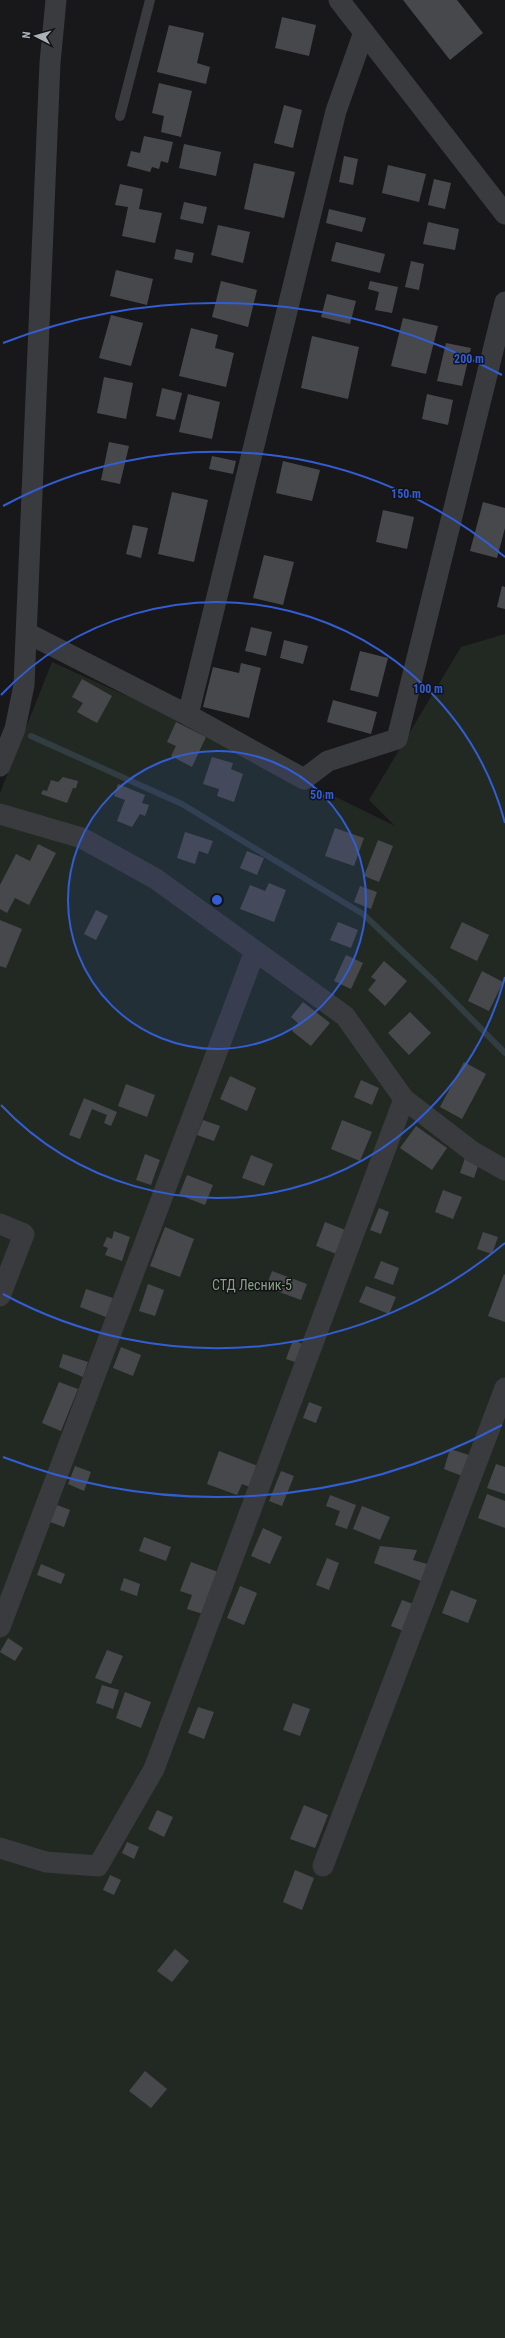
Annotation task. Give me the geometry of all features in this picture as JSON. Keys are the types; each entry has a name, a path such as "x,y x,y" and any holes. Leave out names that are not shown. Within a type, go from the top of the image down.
{"street":[{"path":"0,765 15,729 22,692 27,633 50,63 56,0"},
{"path":"338,0 505,214"},
{"path":"188,715 336,111 364,32"},
{"path":"27,633 188,715 304,779 328,761 397,740 505,302"},
{"path":"0,814 82,838 156,879 345,1016 404,1099 473,1152 505,1170"},
{"path":"0,1627 255,951"},
{"path":"0,1848 46,1862 98,1866 154,1770 404,1099"},
{"path":"0,1224 24,1234 0,1296"},
{"path":"323,1866 505,1388"}],"lane":[{"path":"120,116 150,0"}],"green space":[{"name":"СТД Лесник-5","path":"505,634 505,2338 0,2338 0,793 52,662 171,716 395,826 369,800 461,647"}],"building":[{"path":"403,0 457,0 483,33 450,60"},
{"path":"282,17 316,25 309,56 275,48"},
{"path":"169,25 204,33 197,63 210,67 206,84 157,72"},
{"path":"159,83 192,91 181,137 161,132 164,116 152,113"},
{"path":"284,105 302,110 293,148 274,143"},
{"path":"144,136 173,142 168,163 161,161 159,169 152,167 150,172 127,166 131,151 140,153"},
{"path":"184,144 221,152 216,176 179,168"},
{"path":"344,156 358,159 353,185 339,182"},
{"path":"254,163 295,172 284,218 244,209"},
{"path":"388,165 426,174 419,202 382,193"},
{"path":"434,179 451,183 445,209 428,205"},
{"path":"120,184 143,189 139,209 162,213 155,243 122,236 128,207 115,205"},
{"path":"184,202 207,207 203,224 180,219"},
{"path":"329,209 366,218 362,232 326,223"},
{"path":"428,222 459,229 455,250 423,244"},
{"path":"218,225 250,232 243,263 211,255"},
{"path":"336,242 385,254 380,273 331,261"},
{"path":"176,249 194,253 192,263 174,259"},
{"path":"411,261 424,264 419,290 405,287"},
{"path":"116,270 153,279 147,305 110,296"},
{"path":"221,281 257,290 248,327 212,317"},
{"path":"370,281 398,287 392,313 375,310 379,292 368,289"},
{"path":"327,294 356,301 350,324 321,317"},
{"path":"111,315 143,323 131,366 99,358"},
{"path":"403,318 438,326 426,374 391,366"},
{"path":"191,328 218,335 215,348 234,353 226,387 179,376"},
{"path":"312,336 359,347 348,399 301,388"},
{"path":"446,343 471,348 462,386 437,381"},
{"path":"104,377 133,383 126,419 97,413"},
{"path":"162,388 182,393 175,420 156,416"},
{"path":"188,394 220,402 212,439 179,432"},
{"path":"427,394 453,400 448,425 422,419"},
{"path":"109,442 129,446 120,484 101,480"},
{"path":"212,456 236,461 233,474 209,469"},
{"path":"283,461 320,470 312,501 276,493"},
{"path":"172,492 208,500 194,562 158,554"},
{"path":"483,502 505,508 505,528 497,558 470,551"},
{"path":"383,510 414,517 407,549 376,542"},
{"path":"133,525 148,528 141,558 126,554"},
{"path":"264,555 294,562 283,605 253,598"},
{"path":"502,586 505,587 505,609 497,607"},
{"path":"251,627 272,632 266,656 245,651"},
{"path":"284,640 308,646 303,664 280,658"},
{"path":"360,651 388,658 378,697 350,690"},
{"path":"241,663 261,668 249,718 203,707 213,667 239,673"},
{"path":"82,679 112,696 97,723 77,712 83,703 72,697"},
{"path":"333,700 377,712 371,734 327,722"},
{"path":"176,722 206,737 192,767 171,756 176,746 167,742"},
{"path":"212,757 233,763 231,769 243,774 234,802 217,796 219,789 203,784"},
{"path":"63,777 78,781 76,788 73,788 67,803 41,794 43,790 47,791 51,780 58,782"},
{"path":"118,784 145,795 142,803 149,805 145,816 140,814 132,827 117,821 125,800 114,796"},
{"path":"335,828 364,838 354,866 325,856"},
{"path":"185,832 213,841 208,854 199,851 195,864 177,858"},
{"path":"378,840 393,846 379,882 364,876"},
{"path":"38,844 56,853 29,905 15,898 7,913 0,909 0,885 16,854 30,861"},
{"path":"247,851 264,858 257,875 240,868"},
{"path":"269,883 286,890 274,922 240,909 250,885 265,891"},
{"path":"360,886 377,892 371,909 354,902"},
{"path":"96,910 108,916 96,940 84,934"},
{"path":"0,920 22,929 6,968 0,966"},
{"path":"338,922 358,930 351,948 330,940"},
{"path":"462,922 489,935 477,961 450,948"},
{"path":"346,955 363,963 351,989 334,981"},
{"path":"384,961 407,981 385,1006 368,990 376,980 371,977"},
{"path":"482,971 503,982 489,1011 468,1001"},
{"path":"303,1002 330,1023 311,1046 292,1031 298,1023 291,1017"},
{"path":"410,1012 431,1033 409,1055 388,1033"},
{"path":"464,1062 486,1074 462,1119 440,1107"},
{"path":"230,1076 256,1088 247,1111 220,1099"},
{"path":"361,1080 379,1088 372,1105 354,1097"},
{"path":"126,1084 155,1095 147,1117 118,1106"},
{"path":"84,1098 117,1112 111,1126 104,1123 107,1115 92,1109 80,1139 69,1135"},
{"path":"203,1120 220,1126 214,1141 197,1135"},
{"path":"342,1120 372,1132 360,1161 331,1149"},
{"path":"416,1126 447,1148 432,1170 400,1148"},
{"path":"145,1154 160,1160 151,1185 136,1180"},
{"path":"251,1155 273,1164 264,1186 242,1178"},
{"path":"466,1155 480,1160 474,1178 460,1173"},
{"path":"187,1175 213,1185 205,1205 179,1195"},
{"path":"443,1190 462,1197 453,1219 435,1212"},
{"path":"379,1208 389,1212 381,1234 370,1230"},
{"path":"325,1222 348,1231 339,1255 316,1246"},
{"path":"165,1227 194,1239 180,1277 150,1266"},
{"path":"114,1231 130,1237 122,1261 105,1255 108,1248 103,1246 107,1237 112,1239"},
{"path":"483,1232 498,1237 492,1254 477,1249"},
{"path":"381,1261 399,1268 393,1285 374,1278"},
{"path":"272,1271 307,1284 301,1300 266,1287"},
{"path":"504,1274 505,1275 505,1322 488,1316"},
{"path":"148,1284 164,1290 155,1316 139,1311"},
{"path":"366,1286 396,1297 389,1314 359,1302"},
{"path":"86,1289 113,1298 106,1317 80,1307"},
{"path":"293,1340 305,1345 298,1363 286,1359"},
{"path":"121,1347 141,1355 133,1376 113,1368"},
{"path":"63,1354 88,1362 83,1377 59,1367"},
{"path":"59,1382 78,1389 61,1431 42,1423"},
{"path":"309,1402 322,1407 316,1423 303,1418"},
{"path":"450,1449 469,1455 462,1476 444,1469"},
{"path":"219,1451 263,1468 255,1489 242,1484 237,1495 207,1484"},
{"path":"496,1464 505,1467 505,1494 487,1488"},
{"path":"75,1466 91,1472 84,1491 68,1484"},
{"path":"281,1471 294,1476 282,1506 269,1501"},
{"path":"487,1494 505,1501 505,1528 478,1518"},
{"path":"330,1495 356,1505 347,1529 335,1525 340,1511 326,1506"},
{"path":"57,1505 70,1510 64,1527 50,1522"},
{"path":"362,1506 390,1517 380,1540 353,1529"},
{"path":"263,1528 282,1537 270,1564 251,1556"},
{"path":"144,1537 171,1547 166,1561 139,1551"},
{"path":"380,1546 417,1550 413,1560 431,1565 424,1582 374,1563"},
{"path":"327,1558 339,1563 329,1590 316,1585"},
{"path":"191,1562 218,1572 203,1614 187,1609 192,1595 180,1591"},
{"path":"41,1564 65,1574 61,1584 37,1575"},
{"path":"124,1578 140,1584 137,1596 120,1590"},
{"path":"240,1586 257,1593 244,1625 227,1618"},
{"path":"451,1590 477,1600 468,1623 442,1613"},
{"path":"402,1600 416,1605 406,1632 391,1626"},
{"path":"8,1638 23,1648 15,1661 0,1652"},
{"path":"107,1650 123,1656 111,1684 95,1678"},
{"path":"102,1685 119,1690 113,1709 96,1703"},
{"path":"125,1692 151,1702 141,1728 116,1718"},
{"path":"293,1703 310,1709 300,1736 283,1730"},
{"path":"198,1707 214,1712 204,1739 188,1733"},
{"path":"304,1805 328,1815 315,1848 290,1839"},
{"path":"157,1810 173,1817 164,1837 148,1829"},
{"path":"127,1842 139,1847 134,1859 122,1853"},
{"path":"295,1870 314,1878 302,1910 283,1902"},
{"path":"110,1875 121,1880 114,1895 103,1890"},
{"path":"175,1949 189,1961 172,1982 157,1971"},
{"path":"145,2071 167,2089 151,2108 129,2091"}],"waterway":[{"path":"31,736 182,804 363,914 435,982 505,1053"}]}
